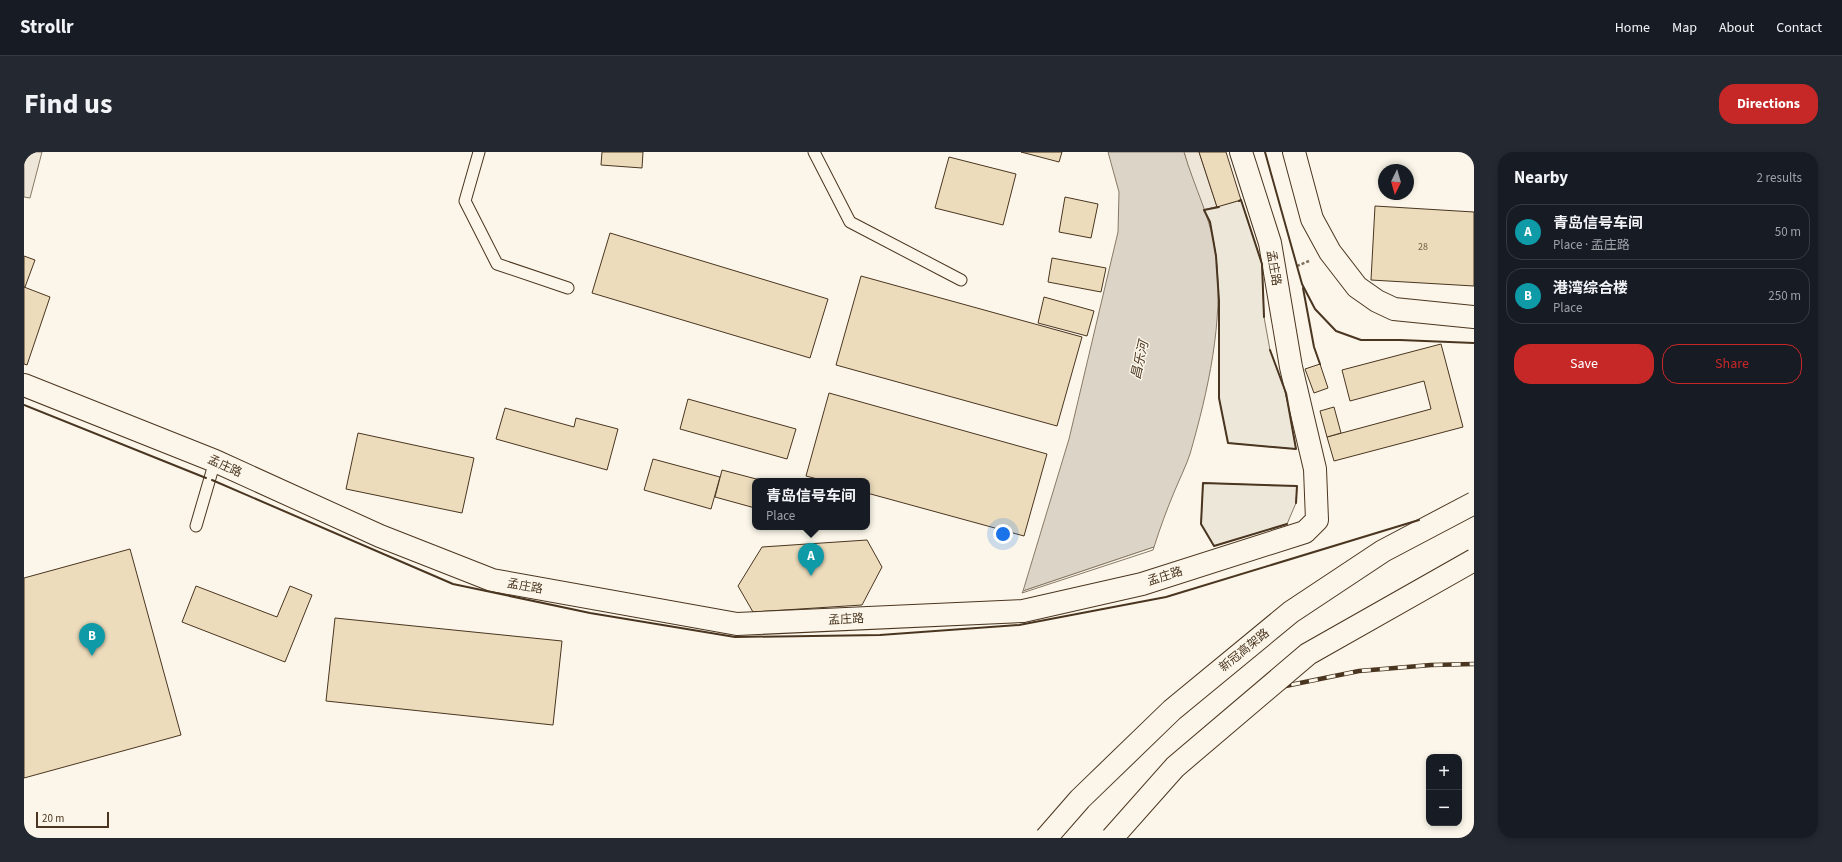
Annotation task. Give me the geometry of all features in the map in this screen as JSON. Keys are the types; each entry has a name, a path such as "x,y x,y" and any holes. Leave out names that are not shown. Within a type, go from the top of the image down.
{"main road":[{"name":"孟庄路","path":"24,385 214,461 380,536 492,580 737,624 1022,612 1142,584 1305,532 1318,520 1315,470 1291,367 1270,243 1241,152"},
{"path":"1294,152 1312,220 1330,252 1358,287 1377,301 1394,309 1474,317"},
{"name":"新冠高架路","path":"1046,838 1080,799 1172,710 1291,612 1384,551 1474,503"},
{"path":"1112,838 1175,767 1308,654 1474,560"}],"lane":[{"path":"479,152 464,201 497,264 568,288"},
{"path":"814,152 850,222 961,280"},
{"path":"196,526 214,461"}],"shaded area":[{"path":"24,152 42,152 30,198 24,197"},
{"path":"1184,152 1199,152 1217,207 1204,210 1192,180"},
{"path":"1241,200 1262,264 1264,317 1270,350 1286,393 1296,449 1228,443 1219,398 1219,301 1216,256 1210,222 1204,210"},
{"path":"1203,483 1297,486 1296,503 1287,524 1214,546 1201,524"}],"water":[{"name":"昌乐河","path":"1108,152 1184,152 1211,229 1216,256 1218,306 1213,356 1203,406 1190,454 1166,511 1154,547 1023,591 1069,439 1118,232 1119,192"}],"pier":[{"path":"1154,547 1153,550 1022,593 1023,591"}],"building":[{"path":"602,152 643,152 642,168 601,165"},
{"path":"1021,152 1062,152 1059,162"},
{"path":"1199,152 1226,152 1241,200 1217,207"},
{"path":"949,157 1016,174 1003,225 935,208"},
{"path":"1065,197 1098,204 1091,238 1059,232"},
{"path":"1375,206 1474,212 1474,286 1371,280"},
{"path":"610,233 828,299 810,358 592,293"},
{"path":"24,256 35,260 25,287 24,287"},
{"path":"1052,258 1106,268 1101,292 1048,282"},
{"path":"861,276 1082,337 1057,426 836,365"},
{"path":"24,287 50,297 27,365 24,364"},
{"path":"1044,297 1094,311 1087,336 1038,323"},
{"path":"1441,344 1463,427 1334,461 1327,437 1431,409 1424,381 1350,401 1342,370"},
{"path":"1320,364 1328,388 1314,393 1305,369"},
{"path":"829,393 1047,454 1024,536 870,494 870,478 814,478 806,476"},
{"path":"688,399 796,429 787,459 680,429"},
{"path":"1334,407 1341,433 1327,437 1320,411"},
{"path":"505,408 574,427 576,418 618,429 607,470 496,439"},
{"path":"358,433 474,458 462,513 346,489"},
{"path":"653,459 720,477 711,509 644,490"},
{"path":"722,470 753,478 752,507 715,497"},
{"path":"867,540 882,567 862,605 753,612 738,586 762,547"},
{"path":"130,549 181,735 24,778 24,578"},
{"path":"196,586 277,617 290,586 312,595 285,662 182,622"},
{"path":"335,618 562,641 553,725 326,701"}],"railway":[{"path":"1256,692 1359,671 1431,665 1474,664"}],"wall":[{"path":"1265,152 1302,284 1315,309 1336,331 1361,340 1474,343"},
{"path":"1239,201 1241,200 1262,264 1264,317"},
{"path":"1219,207 1204,210 1210,222 1216,256 1219,301 1219,398 1228,443 1296,449 1286,393 1270,350"},
{"path":"1303,288 1314,347 1320,364"},
{"path":"24,405 206,478"},
{"path":"212,480 453,584 590,613 735,637 880,635 1019,625 1166,597 1419,520"},
{"path":"1287,524 1214,546 1201,524 1203,483 1297,486 1296,503"}],"place":[{"name":"青岛信号车间","path":"811,576"},
{"name":"港湾综合楼","path":"92,656"}]}
